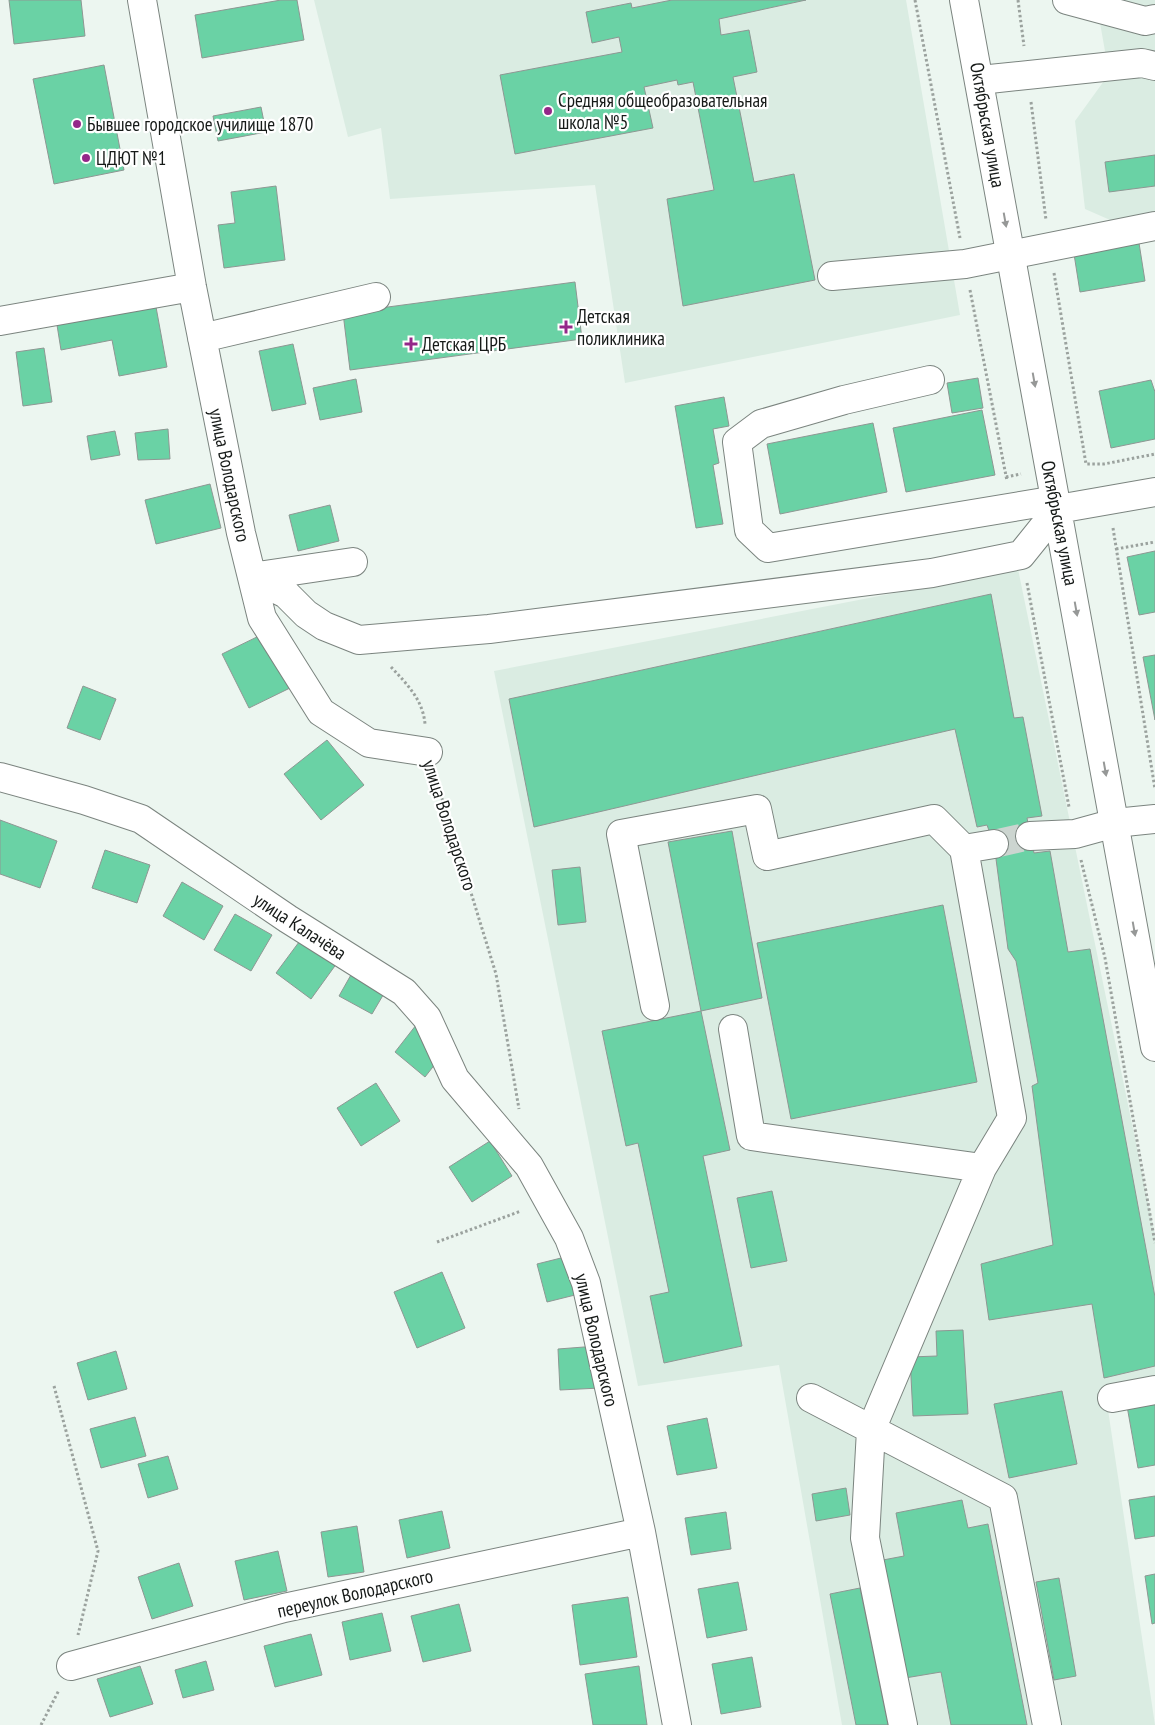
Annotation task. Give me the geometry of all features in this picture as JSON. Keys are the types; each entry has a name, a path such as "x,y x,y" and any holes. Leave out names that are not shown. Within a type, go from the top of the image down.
{"street":[{"name":"улица Володарского","path":"142,0 192,287 252,578 262,618 321,712 368,743 428,752"},
{"name":"Октябрьская улица","path":"964,0 1155,1047"},
{"path":"1066,0 1130,18 1145,21 1155,19"},
{"path":"980,80 1142,63 1155,66"},
{"path":"832,276 965,264 1155,226"},
{"path":"0,321 192,287"},
{"path":"202,338 376,297"},
{"path":"930,380 844,400 761,424 737,442 749,530 768,548 1012,507 1057,505 1155,492"},
{"path":"252,578 286,594 306,614 324,626 359,640 402,637 489,629 932,573 1022,555 1057,505"},
{"path":"252,578 353,562"},
{"name":"улица Калачёва","path":"0,777 84,800 141,819 288,919 404,992 427,1018 455,1079 529,1166"},
{"path":"655,1006 621,834 757,809 767,856 934,819 964,850 1012,1118 982,1168 871,1430 865,1538 903,1725"},
{"path":"1030,836 1075,834 1115,823 1155,819"},
{"path":"964,850 994,844"},
{"path":"733,1029 751,1136 982,1168"},
{"name":"улица Володарского","path":"529,1166 568,1238 586,1283 641,1532 676,1725"},
{"path":"1112,1398 1155,1390"},
{"path":"811,1398 1003,1498 1047,1725"},
{"name":"переулок Володарского","path":"71,1666 284,1608 641,1532"}],"path":[{"path":"915,0 1012,507"},
{"path":"1155,454 1104,464 1155,789"},
{"path":"1116,549 1155,542"},
{"path":"1022,555 1075,834 1105,958 1155,1243"},
{"path":"402,637 389,650 390,666 409,686 424,710 428,752"},
{"name":"улица Володарского","path":"428,752 496,974 521,1118"},
{"path":"437,1242 548,1201"},
{"path":"41,1725 71,1666 98,1551 54,1386"}],"shaded area":[{"path":"314,0 906,0 960,315 625,383 595,185 390,199 381,128 348,137"},
{"path":"1096,0 1155,0 1155,218 1117,223 1085,209 1075,121 1109,74"},
{"path":"1018,569 1155,1236 1155,1386 1107,1403 1155,1725 842,1725 779,1365 638,1386 494,671"}],"building":[{"path":"9,0 81,0 85,36 14,44"},
{"path":"281,0 297,0 304,40 202,58 195,15"},
{"path":"672,0 806,0 719,19 721,35 749,30 757,72 733,77 754,182 794,174 815,280 683,306 667,199 714,190 693,82 678,85 677,80 644,87 653,128 515,154 500,75 622,52 619,37 592,43 586,12 631,3 632,8"},
{"path":"104,65 124,170 54,184 33,79"},
{"path":"261,107 266,132 218,141 213,116"},
{"path":"1155,155 1155,186 1109,192 1105,162"},
{"path":"276,186 285,260 224,268 218,225 235,223 231,192"},
{"path":"1139,243 1145,281 1080,292 1074,254"},
{"path":"575,282 582,339 350,370 343,313"},
{"path":"156,307 167,367 119,376 112,340 61,350 57,325"},
{"path":"293,344 306,404 272,411 259,351"},
{"path":"44,348 52,402 23,406 16,352"},
{"path":"978,378 983,408 952,413 947,383"},
{"path":"356,379 362,412 320,420 313,388"},
{"path":"1151,380 1155,392 1155,439 1111,448 1099,391"},
{"path":"724,397 729,426 713,429 719,463 713,465 723,524 696,528 675,406"},
{"path":"982,410 995,475 906,492 893,428"},
{"path":"873,423 887,492 780,514 767,444"},
{"path":"168,429 170,459 138,460 135,433"},
{"path":"115,431 120,455 91,460 87,436"},
{"path":"210,484 221,528 156,544 145,500"},
{"path":"330,505 339,541 298,551 289,515"},
{"path":"1155,551 1155,612 1139,615 1127,557"},
{"path":"991,594 1014,718 1023,717 1042,816 1027,818 1034,853 1050,851 1068,952 1090,949 1155,1297 1155,1366 1104,1378 1092,1304 989,1320 981,1264 1053,1245 1032,1086 1038,1083 1016,961 1008,949 994,844 987,825 977,827 955,729 534,827 509,699"},
{"path":"263,634 290,688 249,708 222,654"},
{"path":"1155,655 1155,720 1143,657"},
{"path":"83,686 116,699 100,740 67,728"},
{"path":"327,740 364,785 321,820 284,774"},
{"path":"0,820 57,841 40,888 0,874"},
{"path":"732,831 762,998 701,1011 668,842"},
{"path":"105,850 150,865 137,903 92,888"},
{"path":"580,867 586,922 558,925 552,870"},
{"path":"182,882 223,906 204,940 163,916"},
{"path":"943,905 977,1082 791,1119 757,943"},
{"path":"235,914 272,935 251,971 214,950"},
{"path":"302,938 337,963 311,999 276,973"},
{"path":"356,966 389,985 372,1014 339,996"},
{"path":"701,1011 730,1150 703,1156 742,1346 664,1363 650,1296 669,1292 638,1143 626,1146 602,1031"},
{"path":"420,1020 450,1045 425,1077 395,1052"},
{"path":"376,1083 400,1121 361,1146 337,1108"},
{"path":"490,1141 512,1176 472,1202 449,1167"},
{"path":"772,1191 787,1261 751,1268 737,1198"},
{"path":"569,1256 579,1294 547,1302 537,1264"},
{"path":"442,1272 465,1328 417,1348 394,1292"},
{"path":"963,1330 968,1414 913,1416 910,1357 937,1356 936,1331"},
{"path":"597,1346 600,1388 560,1390 558,1349"},
{"path":"116,1351 127,1389 88,1400 77,1363"},
{"path":"1062,1391 1077,1464 1009,1478 994,1404"},
{"path":"1155,1402 1155,1465 1138,1468 1127,1406"},
{"path":"135,1417 146,1456 101,1468 90,1429"},
{"path":"707,1418 717,1468 677,1475 667,1426"},
{"path":"168,1456 178,1489 148,1498 138,1464"},
{"path":"846,1488 850,1515 816,1521 812,1494"},
{"path":"1155,1496 1155,1536 1135,1539 1129,1500"},
{"path":"962,1500 968,1528 988,1524 1027,1725 951,1725 941,1672 905,1678 883,1560 904,1556 896,1513"},
{"path":"442,1511 450,1548 407,1558 399,1520"},
{"path":"726,1512 731,1549 691,1555 685,1518"},
{"path":"357,1526 364,1572 328,1577 321,1532"},
{"path":"278,1551 287,1591 244,1600 235,1561"},
{"path":"179,1563 193,1606 152,1619 138,1577"},
{"path":"1155,1574 1155,1623 1152,1624 1145,1576"},
{"path":"1059,1578 1076,1676 1054,1680 1036,1582"},
{"path":"738,1582 747,1630 707,1638 698,1589"},
{"path":"860,1588 888,1725 856,1725 830,1594"},
{"path":"628,1597 637,1657 580,1665 572,1605"},
{"path":"459,1604 471,1651 423,1662 411,1616"},
{"path":"382,1613 391,1651 350,1660 342,1622"},
{"path":"311,1634 322,1675 275,1687 264,1646"},
{"path":"752,1657 761,1707 721,1714 712,1664"},
{"path":"206,1661 214,1690 183,1698 175,1670"},
{"path":"140,1666 153,1704 110,1717 97,1679"},
{"path":"639,1666 647,1725 593,1725 585,1674"}],"tunnel":[{"path":"994,844 1030,836"}],"place":[{"name":"Средняя общеобразовательная школа №5","path":"548,111"},
{"name":"Бывшее городское училище 1870","path":"77,124"},
{"name":"ЦДЮТ №1","path":"86,158"},
{"name":"Детская поликлиника","path":"566,327"},
{"name":"Детская ЦРБ","path":"411,344"}]}
